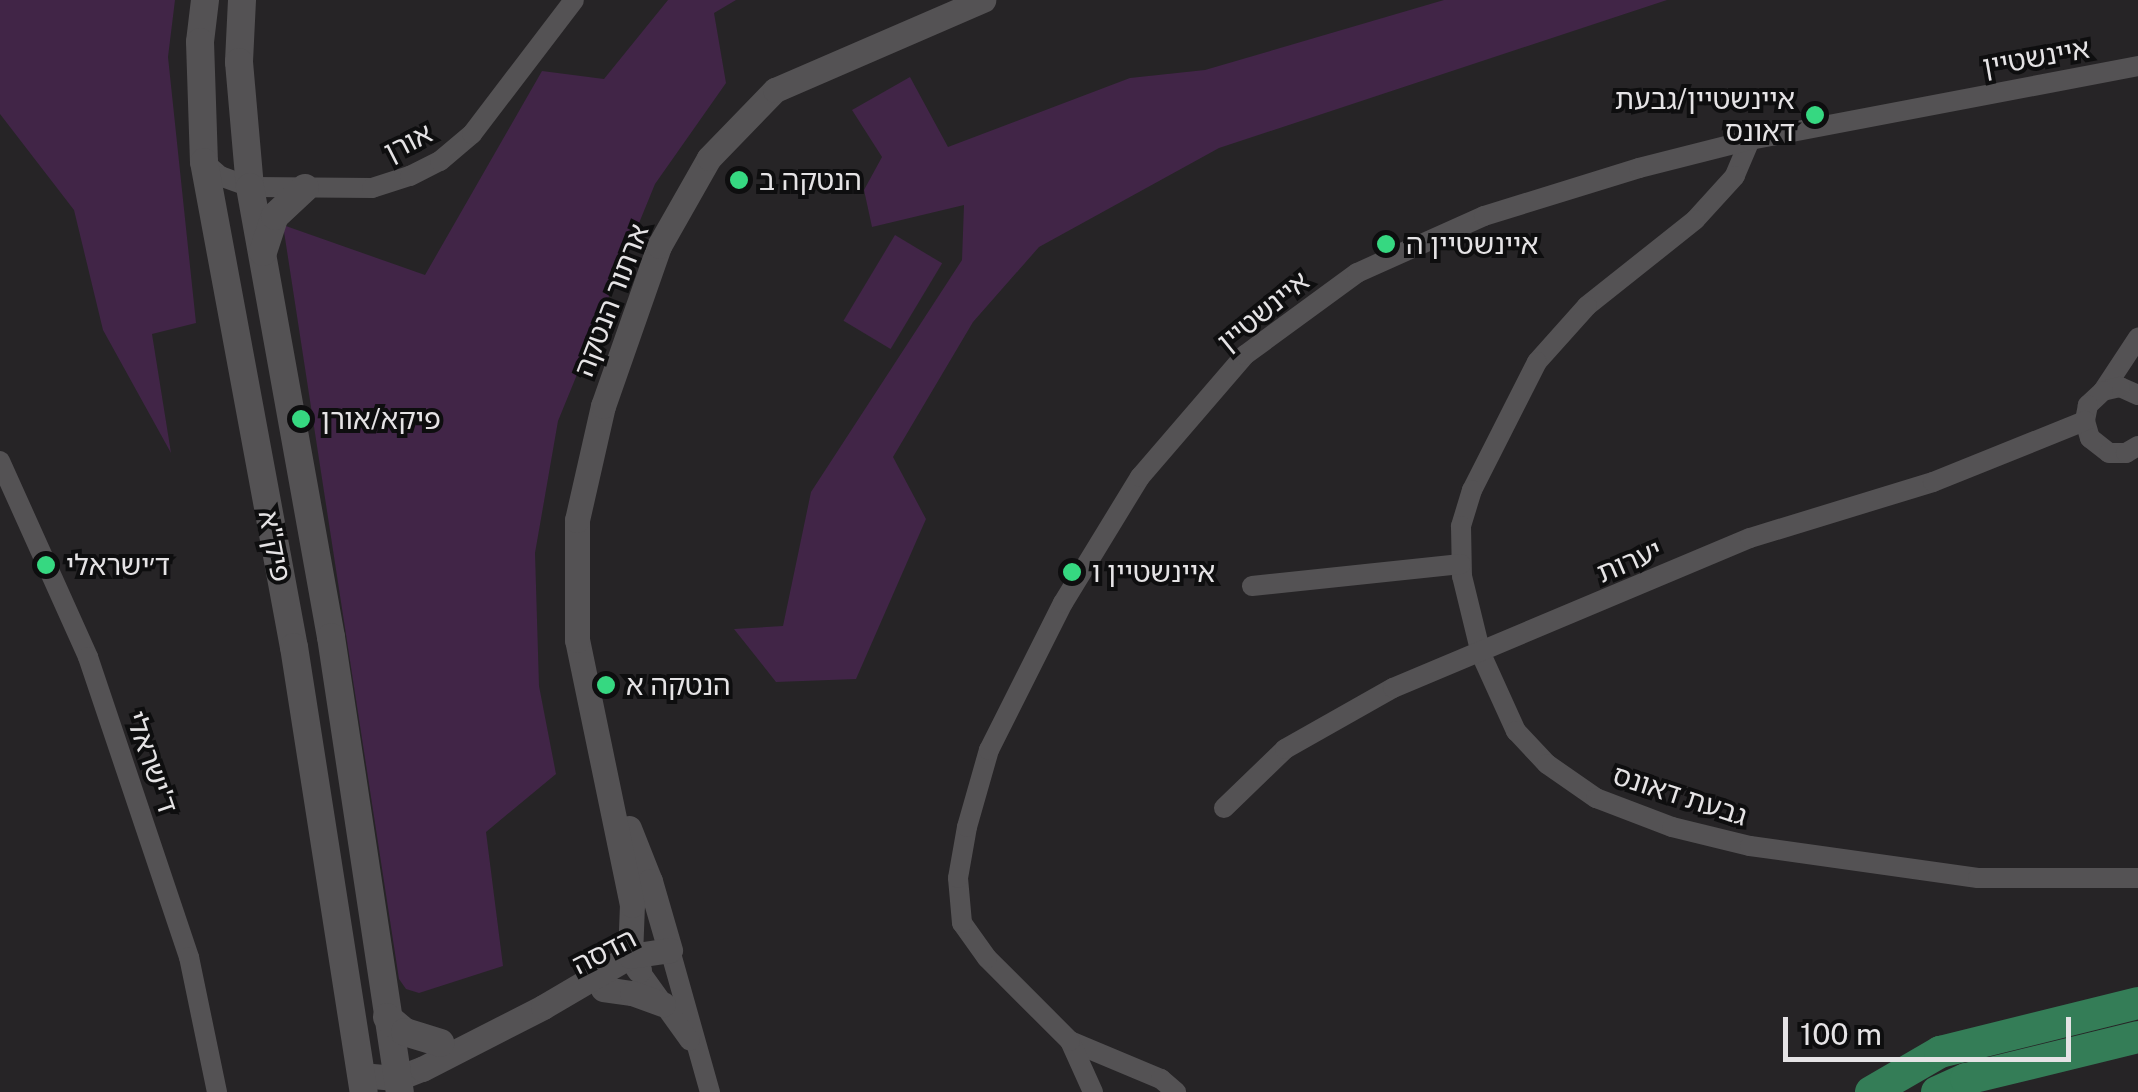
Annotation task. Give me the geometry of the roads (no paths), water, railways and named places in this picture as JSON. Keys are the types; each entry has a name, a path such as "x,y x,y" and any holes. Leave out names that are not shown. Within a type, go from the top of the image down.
{"main road":[{"name":"פיק\"א","path":"204,0 200,42 204,162 294,647 362,1083"},
{"name":"פיק\"א","path":"242,0 239,62 250,187 331,637 397,1075"},
{"path":"262,253 275,216 305,188"},
{"path":"1871,1092 1940,1052 2138,1003"},
{"path":"387,1017 410,1035 440,1044"},
{"path":"1937,1092 1966,1078 2138,1038"}],"street":[{"name":"אורן","path":"204,162 220,176 250,187 372,188 440,161 472,134 574,0"},
{"name":"ארתור הנטקה","path":"696,1048 634,963 632,905 577,640 577,520 603,406 659,246 710,158 775,90 984,0"},
{"name":"איינשטיין","path":"1093,1092 1070,1041 987,958 962,922 958,878 966,828 989,750 1063,603 1140,478 1244,356 1357,273 1484,216 1750,140 2138,66"},
{"name":"גבעת דאונס","path":"1750,140 1734,176 1696,220 1586,306 1537,362 1472,490 1461,526 1461,564 1481,654 1516,730 1547,764 1596,798 1672,827 1750,846 1978,878 2138,878"},
{"path":"2134,454 2109,452 2096,446 2085,421 2088,405 2103,391 2138,338"},
{"path":"2103,391 2120,387 2138,395"},
{"name":"יערות","path":"1224,808 1285,749 1393,688 1750,538 1933,482 2085,421"},
{"name":"ד'ישראלי","path":"0,461 88,656 189,957 217,1092"},
{"path":"1252,586 1461,564"},
{"name":"ארתור הנטקה","path":"610,786 650,881 710,1092"},
{"name":"הדסה","path":"362,1083 397,1075 634,963 670,950"},
{"name":"הדסה","path":"543,1008 603,989 634,963"},
{"path":"603,989 632,992 663,1004"},
{"name":"הדסה","path":"397,1075 440,1044 477,1038"},
{"path":"1070,1041 1161,1079 1176,1092"}],"place":[{"name":"איינשטיין/גבעת דאונס","path":"1815,115"},
{"name":"הנטקה ב","path":"739,180"},
{"name":"איינשטיין ה","path":"1386,244"},
{"name":"פיקא/אורן","path":"301,419"},
{"name":"ד׳ישראלי","path":"46,565"},
{"name":"איינשטיין ו","path":"1072,572"},
{"name":"הנטקה א","path":"606,685"}]}
